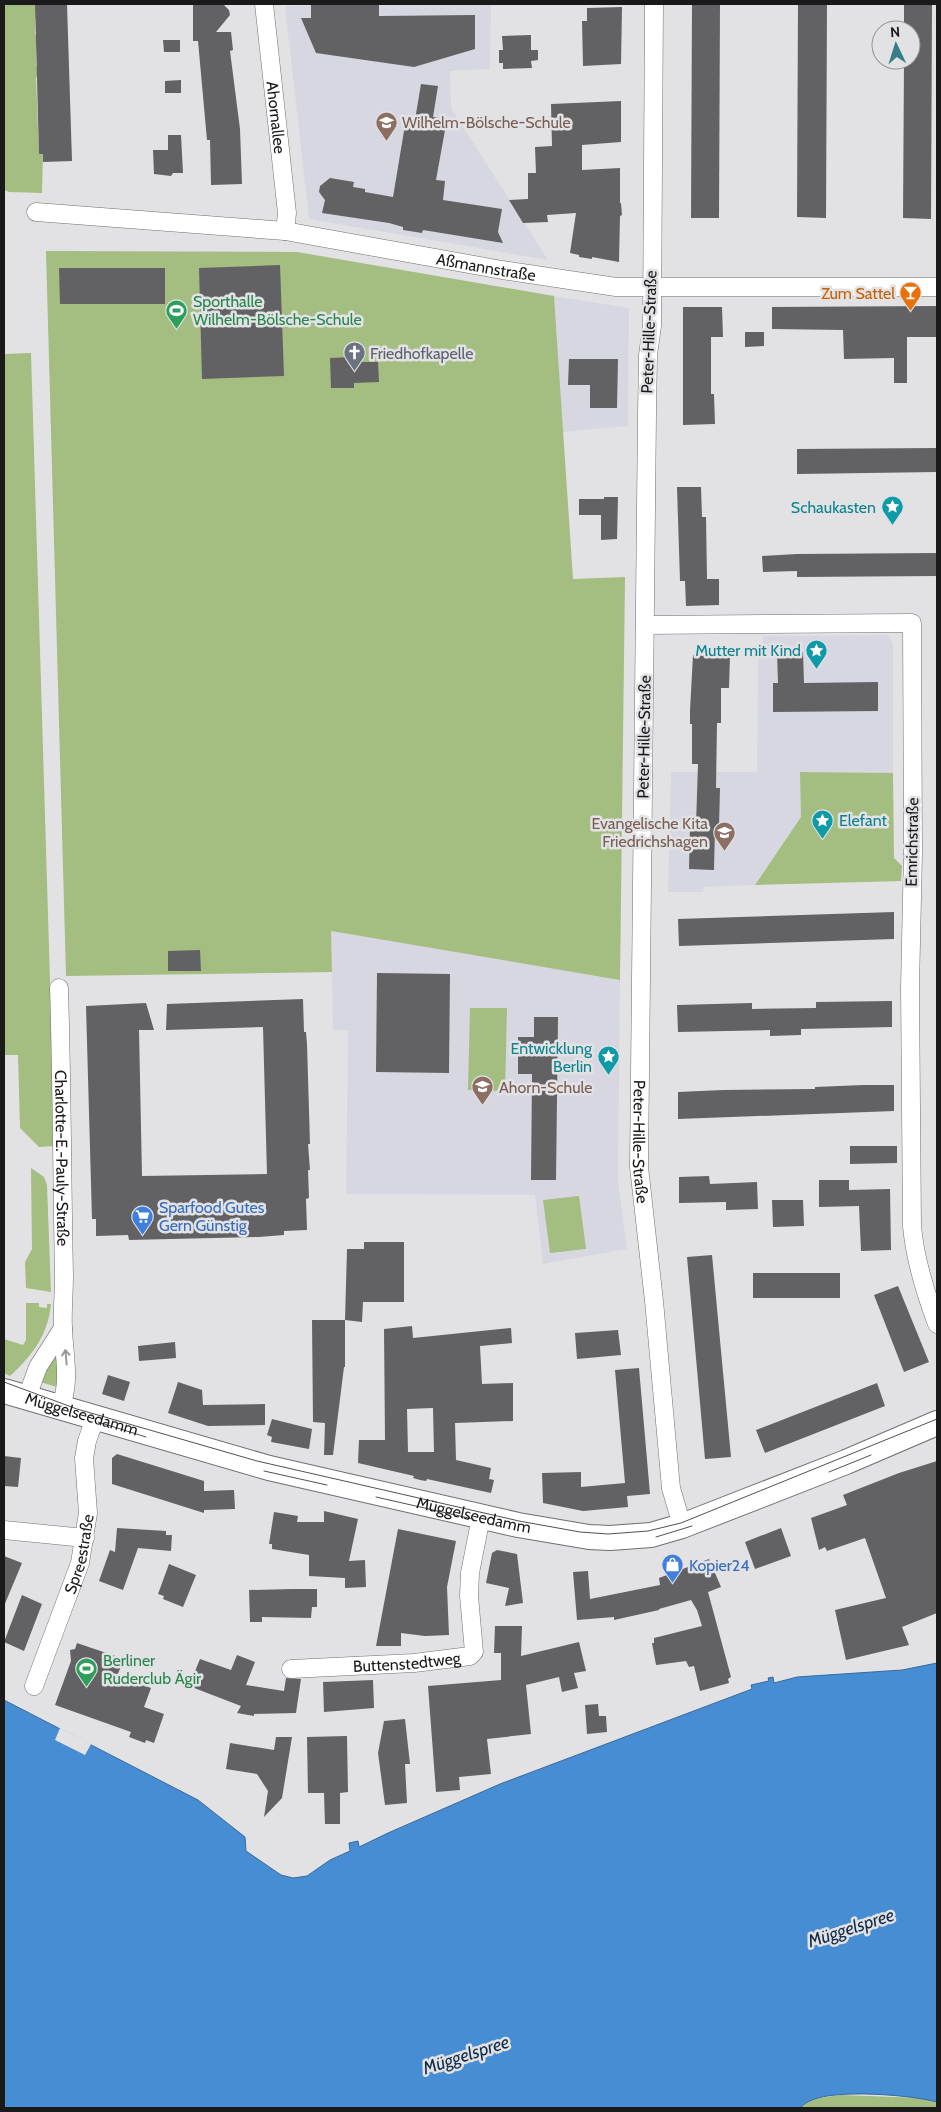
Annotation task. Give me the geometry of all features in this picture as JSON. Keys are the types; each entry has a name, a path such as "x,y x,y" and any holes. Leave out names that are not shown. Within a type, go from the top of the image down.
{"main road":[{"name":"Müggelseedamm","path":"4,1391 269,1468 481,1517 581,1536 610,1538 651,1534 682,1526 846,1462 937,1423"}],"street":[{"name":"Ahornallee","path":"264,4 287,214 285,232"},
{"name":"Peter-Hille-Straße","path":"654,4 652,326 647,375 639,1167 654,1301 671,1488 682,1526"},
{"name":"Aßmannstraße","path":"36,212 285,232 616,287 937,286"},
{"name":"Emrichstraße","path":"645,625 912,623 913,853 910,987 912,1226 924,1288 937,1324"},
{"name":"Charlotte-E.-Pauly-Straße","path":"59,988 63,1152 63,1328 67,1369 65,1392 60,1408"},
{"path":"27,1397 38,1367 63,1328"},
{"name":"Spreestraße","path":"34,1686 80,1563 88,1513 84,1458 87,1441 95,1418"},
{"name":"Buttenstedtweg","path":"291,1669 414,1663 470,1656 474,1652 469,1596 470,1573 481,1517"},
{"path":"4,1530 84,1538"}],"shaded area":[{"name":"Wilhelm-Bölsche-Schule","path":"491,4 490,69 450,71 451,108 548,260 309,219 285,6"},
{"path":"554,296 629,308 628,426 563,432"},
{"path":"888,635 893,644 893,773 801,772 801,817 755,885 704,887 703,892 668,892 671,772 757,772 758,658 763,658 763,636"},
{"name":"Ahorn-Schule","path":"331,931 620,980 618,1181 627,1249 543,1264 535,1195 346,1194 348,1030 333,1030"}],"green space":[{"path":"4,4 35,4 35,6 39,6 39,18 35,18 35,35 39,35 40,47 36,47 36,65 41,76 36,77 39,153 43,154 42,193 9,192 4,190"},
{"path":"46,251 297,252 554,296 573,579 625,577 620,980 331,931 332,972 66,976"},
{"path":"31,353 55,1146 39,1147 20,1128 18,1055 4,1055 4,354"},
{"path":"800,772 893,773 894,858 902,866 901,881 755,885 801,817"},
{"path":"470,1008 507,1008 505,1091 468,1090"},
{"path":"31,1168 44,1177 47,1185 51,1292 26,1288 25,1262 32,1249"},
{"path":"579,1196 586,1249 550,1253 543,1200"},
{"path":"26,1303 39,1303 39,1307 47,1308 47,1304 51,1304 49,1315 38,1344 10,1376 4,1373 4,1339 23,1345 26,1340"},
{"path":"60,1349 60,1377 57,1387 40,1382 40,1375"},
{"path":"840,2095 922,2098 937,2102 937,2108 800,2108 813,2099"}],"water":[{"name":"Müggelspree","path":"937,1663 937,2102 893,2095 856,2094 824,2097 810,2101 799,2108 4,2108 4,1700 198,1800 245,1837 246,1851 281,1875 293,1878 307,1876 330,1860 350,1851 349,1843 358,1841 359,1847 500,1784 752,1689 751,1685 769,1681 768,1678 773,1677 774,1683 797,1677 902,1670"}],"pier":[{"path":"60,1728 91,1744 85,1755 55,1740"}],"building":[{"path":"35,4 67,4 72,161 43,162 43,154 39,154"},
{"path":"193,4 223,4 229,10 230,15 216,32 231,32 233,50 230,51 240,129 242,184 211,185 210,140 207,140 198,41 193,41"},
{"path":"311,4 379,4 379,16 475,15 475,49 414,67 316,53 301,18 311,18"},
{"path":"692,4 720,4 719,218 691,218"},
{"path":"798,4 827,4 826,218 797,217"},
{"path":"904,4 932,4 931,219 903,218 904,70 921,70 921,20 904,20"},
{"path":"622,7 621,64 583,66 582,21 587,21 587,8"},
{"path":"531,35 531,50 538,50 538,60 531,61 532,68 503,69 503,63 499,63 499,50 503,50 502,36"},
{"path":"163,40 180,40 180,52 164,52"},
{"path":"181,80 181,93 165,93 165,81"},
{"path":"421,84 438,86 433,117 447,119 436,180 445,181 443,200 502,209 498,232 503,243 423,230 422,233 403,230 403,227 389,223 322,213 325,200 319,192 320,186 330,178 354,182 353,187 365,189 365,192 393,197 406,119 415,120"},
{"path":"621,101 621,142 582,145 582,170 620,168 622,215 620,216 619,262 592,257 592,259 579,257 579,255 570,253 576,213 547,215 548,222 523,223 509,200 528,199 528,173 536,173 535,147 552,146 551,104"},
{"path":"168,135 181,135 183,173 173,173 171,176 154,174 153,150 168,150"},
{"path":"280,265 284,376 202,379 199,268"},
{"path":"59,268 165,268 165,304 60,304"},
{"path":"937,306 937,337 907,337 907,383 894,383 894,358 844,359 843,330 772,329 772,307"},
{"path":"683,307 722,307 723,337 711,337 711,394 714,394 715,424 683,425"},
{"path":"745,332 764,332 764,346 745,347"},
{"name":"Friedhofkapelle","path":"354,357 354,362 378,362 379,382 354,383 354,388 331,388 330,358"},
{"path":"569,359 618,359 617,408 590,408 590,385 568,385"},
{"path":"937,448 937,472 797,474 797,449"},
{"path":"677,487 701,487 702,517 706,517 707,579 719,579 719,605 686,606 685,581 680,581"},
{"path":"604,497 618,497 617,539 601,540 601,515 579,515 579,499 604,499"},
{"path":"937,553 937,576 797,577 797,571 763,572 762,556"},
{"path":"803,652 804,683 878,682 878,711 773,712 773,683 778,683 777,653"},
{"path":"693,655 730,656 729,688 721,688 721,723 717,723 716,788 720,788 719,827 715,827 714,870 689,869 690,825 696,825 698,764 692,764 692,724 690,724"},
{"path":"894,912 894,939 679,946 678,919"},
{"path":"200,950 201,971 168,971 168,951"},
{"path":"377,973 450,974 449,1073 376,1072"},
{"path":"303,999 304,1032 306,1032 307,1044 310,1144 308,1144 310,1170 308,1170 309,1198 306,1199 307,1230 284,1231 284,1235 259,1237 129,1240 128,1235 96,1236 96,1219 92,1219 86,1006 146,1003 154,1030 139,1030 142,1176 267,1174 263,1027 166,1030 167,1004"},
{"path":"892,1001 892,1027 801,1029 801,1035 770,1036 770,1030 678,1032 677,1005 752,1003 752,1009 816,1008 816,1002"},
{"path":"534,1017 558,1017 556,1180 531,1180 532,1074 518,1074 518,1037 534,1037"},
{"path":"894,1085 894,1111 678,1119 678,1092 815,1089 815,1087"},
{"path":"850,1146 897,1146 897,1163 850,1164"},
{"path":"709,1176 710,1184 757,1182 758,1209 726,1210 726,1202 679,1203 679,1177"},
{"path":"819,1180 849,1180 849,1190 890,1189 891,1250 861,1251 859,1206 819,1207"},
{"path":"772,1200 803,1200 804,1226 773,1227"},
{"path":"364,1242 404,1242 404,1302 363,1302 362,1322 345,1320 347,1249 364,1249"},
{"path":"712,1255 731,1457 705,1459 687,1257"},
{"path":"753,1273 840,1273 840,1298 753,1298"},
{"path":"898,1286 929,1362 904,1372 874,1295"},
{"path":"312,1320 345,1320 345,1367 333,1455 324,1455 325,1423 313,1422"},
{"path":"412,1326 413,1338 511,1328 512,1343 480,1346 482,1384 513,1383 513,1421 455,1423 456,1460 491,1468 489,1479 494,1480 491,1493 427,1479 426,1481 420,1480 413,1478 414,1476 358,1463 359,1440 385,1440 384,1329","holes":["433,1408 434,1452 408,1452 407,1409"]},
{"path":"618,1330 621,1355 577,1359 575,1333"},
{"path":"175,1342 176,1358 139,1361 138,1346"},
{"path":"639,1368 650,1494 627,1496 628,1507 583,1511 543,1503 542,1473 581,1472 581,1487 625,1483 615,1370"},
{"path":"108,1375 130,1382 124,1401 102,1394"},
{"path":"178,1382 202,1390 203,1405 265,1404 265,1425 208,1426 168,1413"},
{"path":"877,1383 885,1406 765,1453 756,1430"},
{"path":"272,1419 312,1429 309,1449 271,1442 272,1437 267,1435"},
{"path":"117,1454 204,1481 204,1491 234,1490 235,1509 204,1510 204,1513 112,1484 112,1458"},
{"path":"4,1456 21,1458 18,1487 4,1486"},
{"path":"937,1461 937,1613 902,1627 909,1645 846,1660 835,1610 886,1598 865,1538 827,1551 825,1547 819,1550 811,1518 847,1505 843,1495 899,1473"},
{"path":"324,1511 358,1519 349,1561 365,1560 366,1587 345,1588 345,1578 309,1576 309,1555 272,1549 272,1544 269,1544 274,1512 298,1516 297,1522 324,1522"},
{"path":"117,1528 166,1531 166,1535 172,1535 171,1551 138,1548 123,1590 99,1581 110,1550 115,1552"},
{"path":"781,1528 791,1556 755,1569 745,1542"},
{"path":"398,1529 456,1541 447,1587 449,1635 425,1636 401,1633 401,1646 376,1646"},
{"path":"497,1550 517,1554 523,1603 505,1606 509,1588 486,1583 492,1553"},
{"path":"4,1556 22,1563 4,1606"},
{"path":"709,1559 721,1587 708,1592 731,1677 728,1679 729,1683 700,1691 694,1666 689,1667 686,1661 656,1665 652,1643 654,1643 654,1638 702,1626 697,1610 691,1600 659,1610 614,1620 614,1617 577,1620 573,1572 588,1571 590,1599 660,1585 659,1578"},
{"path":"169,1564 196,1575 183,1607 163,1599 164,1596 158,1594"},
{"path":"317,1589 317,1607 312,1607 311,1618 262,1617 262,1622 250,1622 249,1590"},
{"path":"22,1595 42,1604 24,1651 4,1642"},
{"path":"495,1626 522,1626 521,1656 579,1642 586,1671 574,1673 578,1688 562,1692 559,1677 526,1685 531,1734 487,1739 491,1774 459,1777 460,1790 436,1792 428,1686 501,1680 501,1653 494,1653"},
{"path":"77,1643 124,1659 117,1676 151,1688 144,1707 164,1714 154,1743 146,1740 145,1743 129,1737 131,1732 55,1705 71,1661 70,1650 75,1649"},
{"path":"237,1655 255,1662 246,1685 284,1691 286,1678 301,1679 296,1713 254,1714 254,1716 237,1713 241,1706 189,1686 200,1659 231,1670"},
{"path":"373,1680 374,1708 324,1712 323,1682"},
{"path":"598,1704 599,1716 606,1716 607,1732 587,1734 585,1705"},
{"path":"405,1719 410,1764 405,1764 407,1803 385,1805 378,1753 384,1721"},
{"path":"347,1736 348,1792 340,1793 340,1824 325,1824 324,1793 308,1793 307,1737"},
{"path":"276,1737 292,1737 282,1798 264,1817 268,1791 257,1774 226,1769 230,1743 274,1750"}],"tram line":[{"path":"4,1382 77,1409 257,1461 519,1521 580,1532 608,1534 648,1531 681,1523 937,1419"},
{"path":"98,1422 146,1437"},
{"path":"829,1472 871,1455"},
{"path":"264,1471 327,1485"},
{"path":"376,1497 473,1519"},
{"path":"656,1537 692,1526"}],"place":[{"name":"Wilhelm-Bölsche-Schule","path":"386,141"},
{"name":"Zum Sattel","path":"911,312"},
{"name":"Sporthalle Wilhelm-Bölsche-Schule","path":"177,329"},
{"name":"Friedhofkapelle","path":"354,372"},
{"name":"Schaukasten","path":"892,526"},
{"name":"Mutter mit Kind","path":"817,669"},
{"name":"Elefant","path":"823,839"},
{"name":"Evangelische Kita Friedrichshagen","path":"724,851"},
{"name":"Entwicklung Berlin","path":"608,1076"},
{"name":"Ahorn-Schule","path":"483,1106"},
{"name":"Sparfood Gutes Gern Günstig","path":"143,1235"},
{"name":"Kopier24","path":"673,1584"},
{"name":"Berliner Ruderclub Ägir","path":"87,1688"}]}
